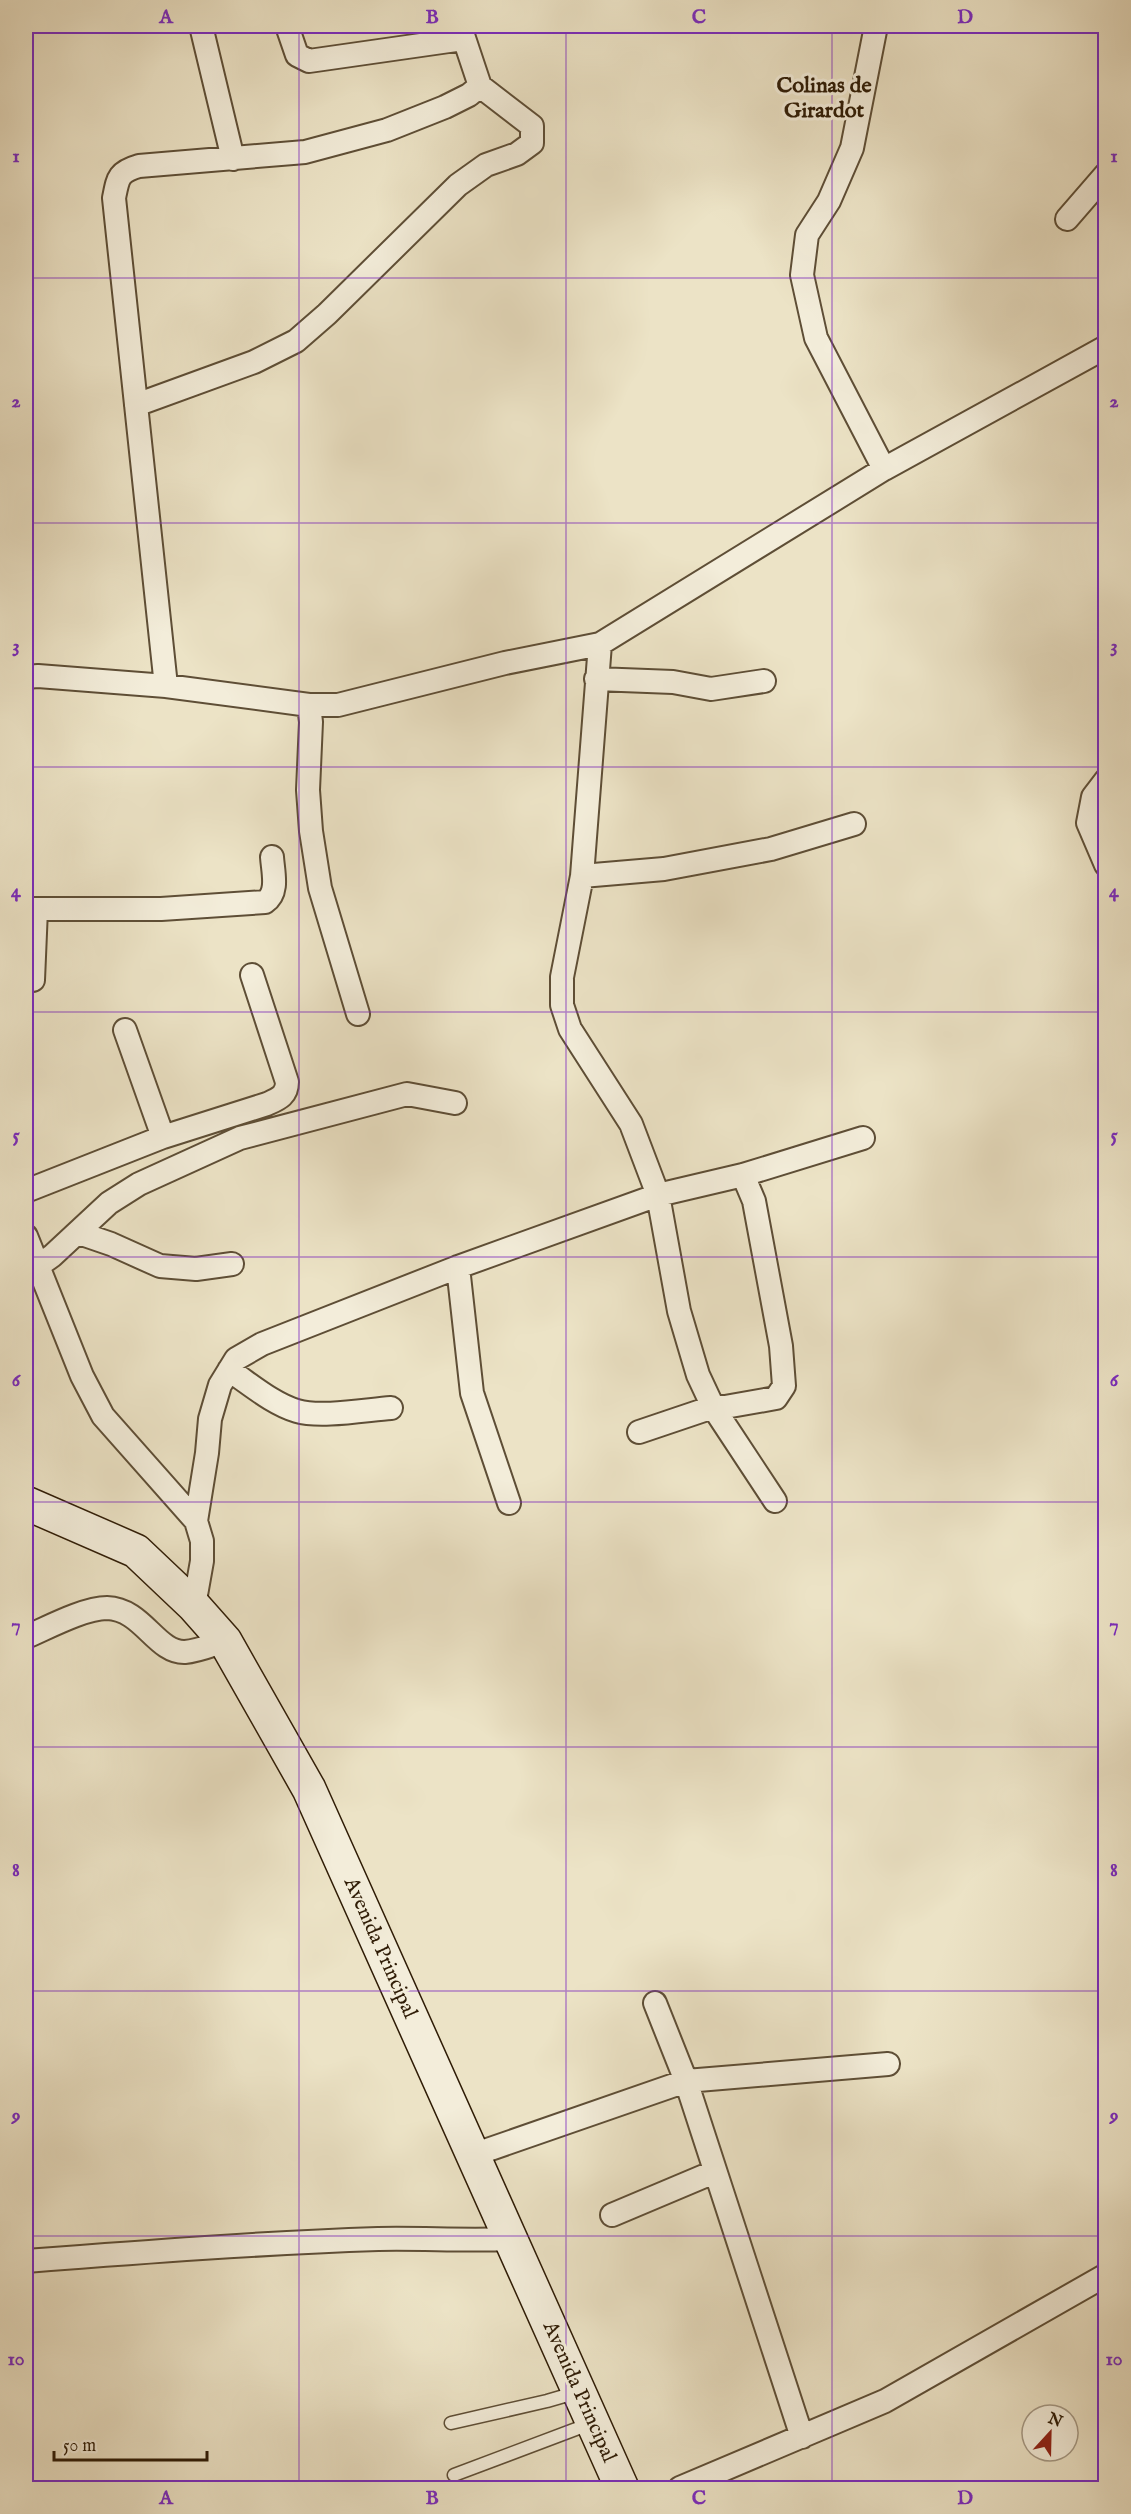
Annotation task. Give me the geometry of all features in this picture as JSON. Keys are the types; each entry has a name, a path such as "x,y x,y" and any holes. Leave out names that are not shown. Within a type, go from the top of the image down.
{"main road":[{"name":"Avenida Principal","path":"26,1503 136,1551 194,1606 225,1641 309,1789 622,2488"}],"street":[{"path":"201,26 233,159"},
{"path":"136,405 254,362 296,341 327,314 458,185 486,165 517,154 532,143 532,126 480,86 461,32 309,61 297,56 287,26"},
{"path":"876,26 852,148 829,201 807,236 802,275 816,338 884,470"},
{"path":"166,686 114,198 118,178 125,170 139,166 305,152 365,138 446,107 480,86"},
{"path":"1067,219 1106,174"},
{"path":"26,677 166,686 309,705 338,705 505,663 600,644 884,470 1106,346"},
{"path":"600,644 582,876 562,977 561,1005 570,1029 631,1124 658,1195 679,1311 698,1375 713,1407 775,1502"},
{"path":"596,679 674,682 711,689 765,681"},
{"path":"309,705 311,722 308,790 311,831 320,888 358,1014"},
{"path":"1106,780 1093,797 1088,823 1106,865"},
{"path":"582,876 664,869 760,851 854,824"},
{"path":"33,980 31,909 161,909 265,902 271,898 274,889 272,857"},
{"path":"26,1191 163,1137 267,1104 283,1096 287,1089 287,1082 252,975"},
{"path":"125,1030 163,1137"},
{"path":"38,1266 79,1233 110,1203 139,1184 240,1138 407,1094 455,1103"},
{"path":"196,1521 210,1419 220,1385 236,1359 262,1344 458,1267 658,1195 743,1175 863,1138"},
{"path":"639,1432 713,1407 776,1398 784,1386 781,1346 754,1201 743,1175"},
{"path":"79,1233 111,1244 160,1266 196,1269 232,1264"},
{"path":"26,1236 82,1376 103,1416 196,1521 202,1541 202,1561 194,1606"},
{"path":"458,1267 472,1393 508,1503"},
{"path":"229,1370 266,1395 296,1411 313,1413 391,1408"},
{"path":"26,1637 89,1612 107,1608 125,1611 173,1650 185,1652 225,1641"},
{"path":"655,2004 686,2082 802,2437"},
{"path":"473,2155 686,2082 888,2064"},
{"path":"612,2215 714,2172"},
{"path":"26,2261 381,2239 468,2241 511,2239"},
{"path":"680,2488 885,2401 1106,2275"}],"lane":[{"path":"451,2423 547,2402 579,2391"},
{"path":"454,2475 593,2422"}],"district":[{"name":"Colinas de Girardot","path":"824,98"}]}
